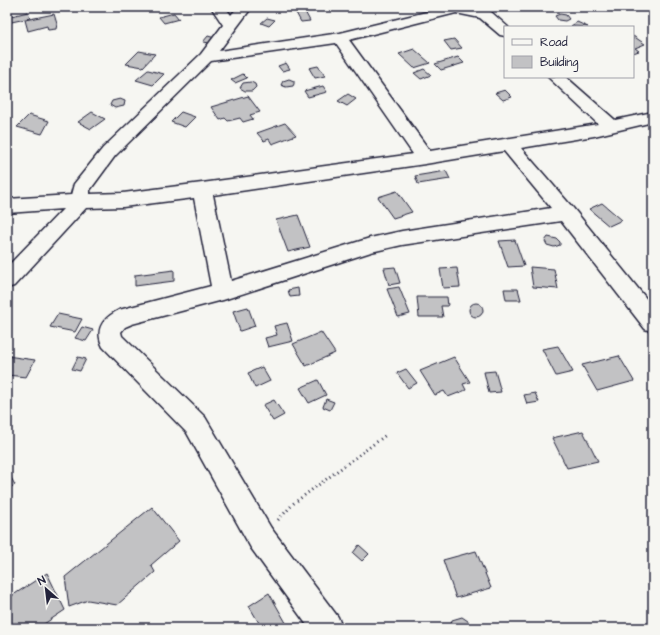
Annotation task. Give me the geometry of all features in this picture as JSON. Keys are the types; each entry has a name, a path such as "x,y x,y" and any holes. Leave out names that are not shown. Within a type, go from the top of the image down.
{"street":[{"path":"218,7 231,25"},
{"path":"7,280 79,204 81,189 109,152 206,57 245,7"},
{"path":"206,57 340,38 455,8 485,14 504,31"},
{"path":"340,38 425,158"},
{"path":"557,78 611,126"},
{"path":"7,206 80,201 123,200 202,190 425,158 611,126 653,117"},
{"path":"508,144 566,213 653,323"},
{"path":"202,190 223,292"},
{"path":"327,628 262,538 196,425 111,340 110,330 117,321 126,316 223,292 370,245 402,238 566,213"}],"path":[{"path":"262,538 294,503 386,435"}],"building":[{"path":"303,8 310,21 301,22 294,9"},
{"path":"28,12 30,18 7,23 7,17"},
{"path":"174,13 179,19 164,23 159,17"},
{"path":"54,14 57,24 56,29 48,30 47,26 28,31 25,20"},
{"path":"560,14 566,15 569,19 565,21 558,20 555,16"},
{"path":"267,18 275,20 269,26 261,23"},
{"path":"577,22 586,26 571,26"},
{"path":"208,36 215,38 210,43 203,42"},
{"path":"634,37 645,44 635,48 639,51 634,53"},
{"path":"454,39 462,48 451,50 444,41"},
{"path":"414,49 430,63 414,68 399,54"},
{"path":"139,51 155,54 143,67 126,64"},
{"path":"458,57 464,63 441,70 435,64"},
{"path":"286,63 290,69 282,71 278,66"},
{"path":"318,66 325,76 315,78 309,68"},
{"path":"424,69 431,75 421,79 414,73"},
{"path":"148,70 164,74 153,85 136,80"},
{"path":"243,74 247,78 235,83 231,80"},
{"path":"289,79 294,81 293,86 286,87 281,85 283,81"},
{"path":"251,82 255,84 256,87 252,91 245,91 240,88 243,83"},
{"path":"323,86 327,92 308,97 304,91"},
{"path":"505,90 512,97 503,100 495,93"},
{"path":"348,94 356,99 347,106 338,101"},
{"path":"248,96 260,112 250,115 253,119 243,122 240,118 228,121 225,118 220,120 211,107"},
{"path":"120,99 125,101 124,106 115,108 110,105 112,101"},
{"path":"92,112 105,119 91,129 78,122"},
{"path":"181,112 195,117 185,127 171,122"},
{"path":"29,115 49,121 42,134 17,127"},
{"path":"285,123 296,135 272,144 269,139 264,141 257,133"},
{"path":"446,171 450,179 418,184 415,176"},
{"path":"397,191 412,212 393,218 378,197"},
{"path":"602,203 622,220 609,226 589,209"},
{"path":"298,215 310,247 288,252 276,220"},
{"path":"548,237 557,239 560,242 560,245 554,247 547,245 545,241"},
{"path":"515,240 524,266 508,267 499,241"},
{"path":"395,267 400,283 389,285 384,268"},
{"path":"530,267 554,269 558,289 533,287"},
{"path":"457,268 460,287 443,288 440,269"},
{"path":"174,270 174,281 135,286 135,275"},
{"path":"399,287 410,314 398,317 387,289"},
{"path":"298,288 299,296 290,297 288,290"},
{"path":"504,289 518,289 521,300 506,300"},
{"path":"417,297 447,297 448,306 441,306 443,317 419,317"},
{"path":"476,303 481,305 483,310 481,315 476,317 471,315 469,310 471,305"},
{"path":"248,307 255,326 240,331 233,311"},
{"path":"58,314 82,319 75,332 50,327"},
{"path":"287,323 293,341 268,347 265,338 277,335 274,326"},
{"path":"82,327 93,330 86,341 75,338"},
{"path":"321,332 335,353 306,366 293,344"},
{"path":"558,346 573,372 556,376 542,349"},
{"path":"7,356 35,360 26,377 7,375"},
{"path":"619,356 634,381 597,391 582,365"},
{"path":"78,357 86,359 80,371 72,369"},
{"path":"454,357 470,382 463,384 466,390 448,397 444,391 435,395 420,371"},
{"path":"262,367 270,381 255,388 248,373"},
{"path":"406,369 417,383 408,388 397,373"},
{"path":"495,371 501,392 489,393 484,372"},
{"path":"318,380 326,395 309,403 300,388"},
{"path":"535,393 539,402 527,404 524,395"},
{"path":"326,399 334,402 330,410 323,407"},
{"path":"274,400 284,415 273,421 263,405"},
{"path":"583,431 598,461 567,468 552,438"},
{"path":"7,470 15,485 7,489"},
{"path":"152,507 179,541 151,565 155,572 117,605 88,600 69,607 65,577"},
{"path":"359,545 369,554 362,561 353,553"},
{"path":"476,551 491,588 456,598 443,560"},
{"path":"47,573 65,610 44,624 46,628 7,628 7,599"},
{"path":"269,593 289,628 262,628 249,606"},
{"path":"462,617 468,621 471,628 450,628 452,620"}]}
